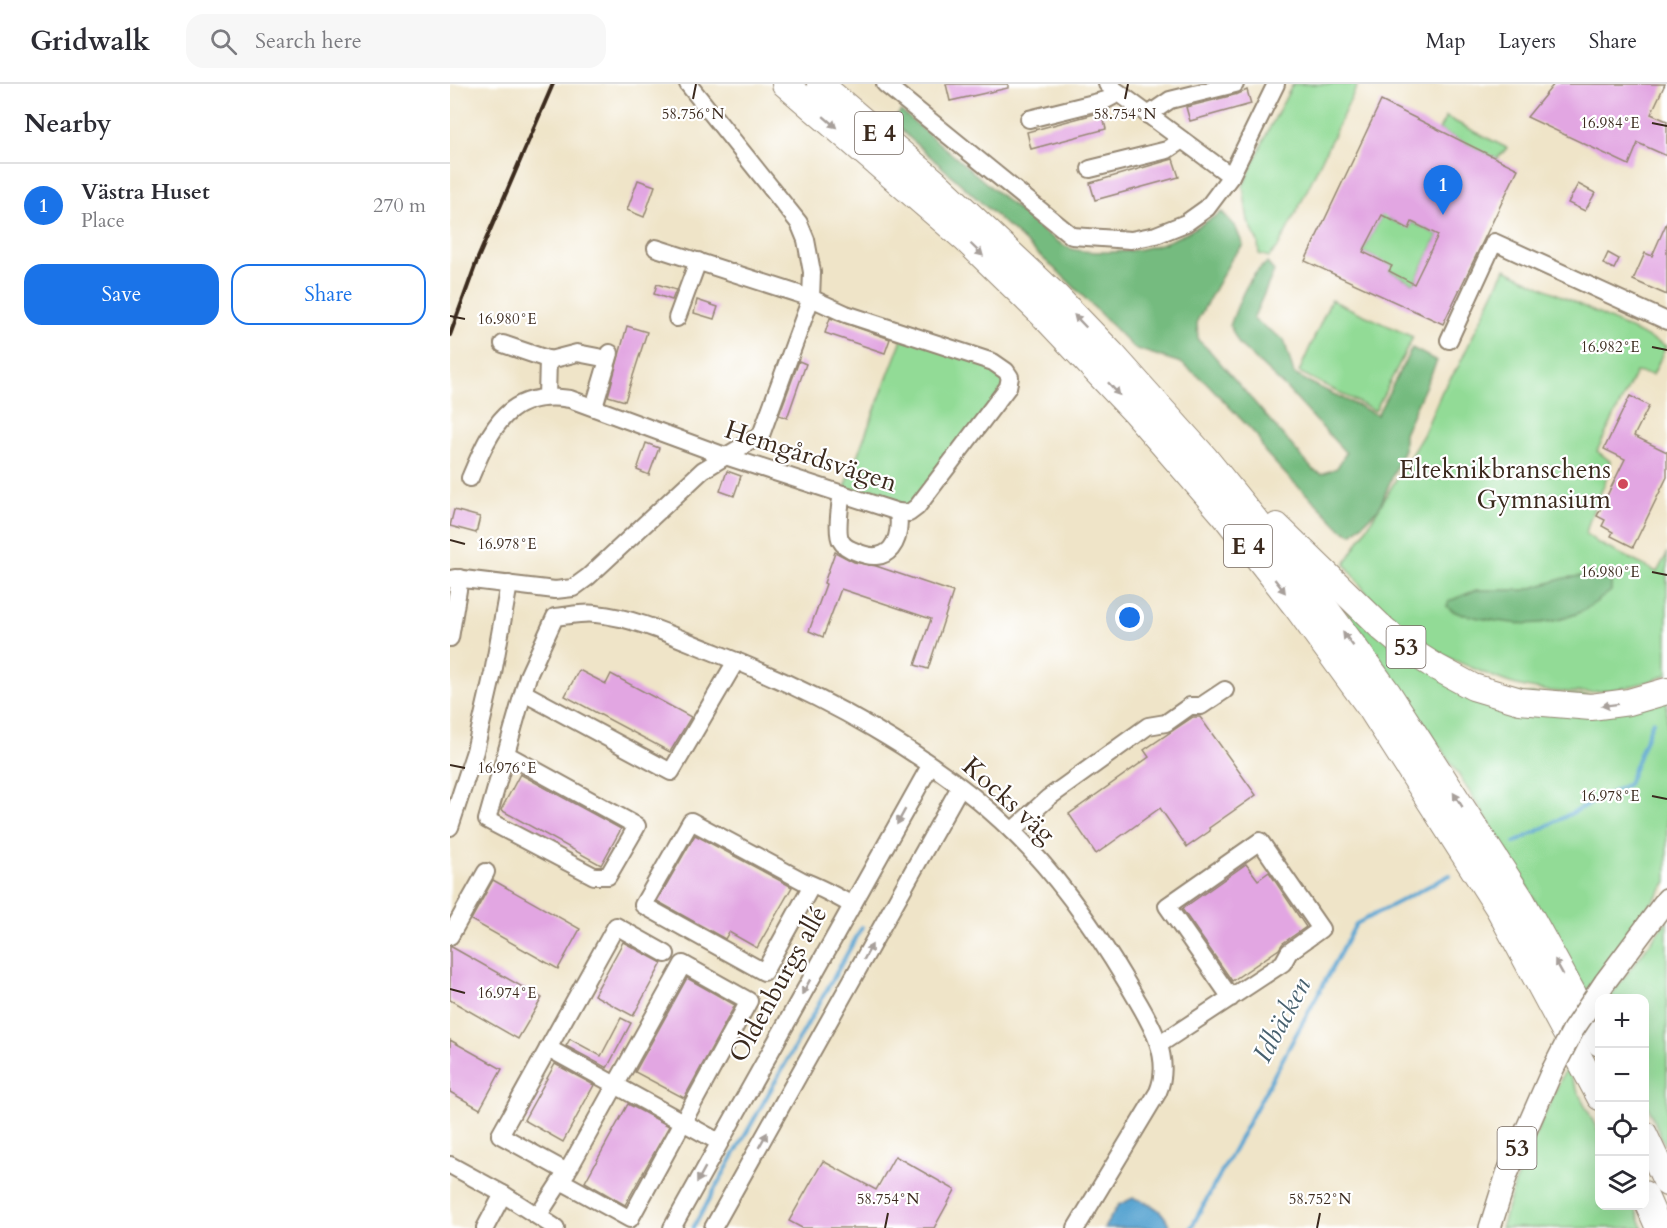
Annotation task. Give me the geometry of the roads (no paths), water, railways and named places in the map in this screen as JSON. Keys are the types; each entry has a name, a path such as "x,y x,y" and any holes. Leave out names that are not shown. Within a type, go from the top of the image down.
{"highway":[{"name":"E 4","path":"785,84 966,240 1043,315 1134,411 1225,516 1298,609 1378,719 1499,909 1595,1089"},
{"name":"E 4","path":"820,84 936,183 1057,297 1205,458 1315,594 1388,693 1521,899 1595,1036"},
{"name":"53","path":"1205,458 1383,628 1416,654 1473,687 1520,701 1591,707 1629,702 1667,691"},
{"path":"1649,1145 1667,1183"},
{"path":"1649,1205 1659,1228"}],"main road":[{"name":"53","path":"1490,1228 1507,1174 1525,1129 1573,1030 1605,982 1667,899"}],"street":[{"name":"Hemgårdsvägen","path":"688,84 799,223 806,240 812,273 810,298 761,435 725,456"},
{"path":"885,84 1072,236 1131,240 1156,235 1186,223 1207,208 1231,176 1275,84"},
{"path":"1148,114 1170,100 1235,84"},
{"path":"1029,119 1106,100 1113,88 1231,176"},
{"path":"1090,169 1167,150 1182,140"},
{"path":"1449,339 1494,243 1667,321"},
{"path":"656,248 810,298"},
{"path":"677,318 698,261"},
{"name":"Hemgårdsvägen","path":"547,396 570,399 725,456 898,512 909,513 917,507 1004,392 1010,377 1006,371 993,362 846,314 810,298"},
{"path":"503,344 548,359 578,353 609,356 594,407"},
{"path":"470,478 486,442 502,418 527,401 547,396 548,359"},
{"path":"450,638 454,578 555,590 573,588 582,583 703,470 725,456"},
{"path":"842,494 839,534 841,542 868,557 884,555 895,543 900,528 898,512"},
{"path":"450,827 475,751 493,673 509,584"},
{"name":"Kocks väg","path":"524,693 528,675 555,617 593,613 630,620 736,661 833,706 879,732 930,766 960,787 1012,831 1059,883 1089,921 1160,1044 1164,1066 1158,1092 1076,1228"},
{"path":"506,754 637,826 608,876 594,876 487,820 506,754 524,693 671,772 736,661"},
{"path":"1012,831 1048,798 1148,726 1166,723 1190,706 1202,706 1225,690"},
{"name":"Oldenburgs allé","path":"672,1228 930,766"},
{"path":"713,1228 960,787"},
{"path":"812,885 764,972 643,905 691,821 852,905"},
{"path":"1160,1044 1231,998 1284,963 1289,952 1321,929 1260,842 1167,906 1231,998"},
{"path":"450,936 486,872"},
{"path":"538,1216 564,1176 683,964 749,1001 630,1220 564,1176 500,1135 616,926 666,954"},
{"path":"548,1048 719,1142"},
{"path":"450,1165 503,1194 556,1228"},
{"path":"485,1228 503,1194"}],"water":[{"path":"1133,1198 1156,1208 1164,1216 1170,1228 1104,1228 1118,1205"}],"waterway":[{"name":"Idbäcken","path":"1514,843 1628,784 1653,721"},
{"name":"Idbäcken","path":"1191,1228 1356,924 1450,875"},
{"path":"693,1228 862,927"}],"railway":[{"path":"450,335 478,258 553,84"}],"place":[{"name":"Västra Huset","path":"1443,215"},
{"name":"Elteknikbranschens Gymnasium","path":"1623,484"}]}
